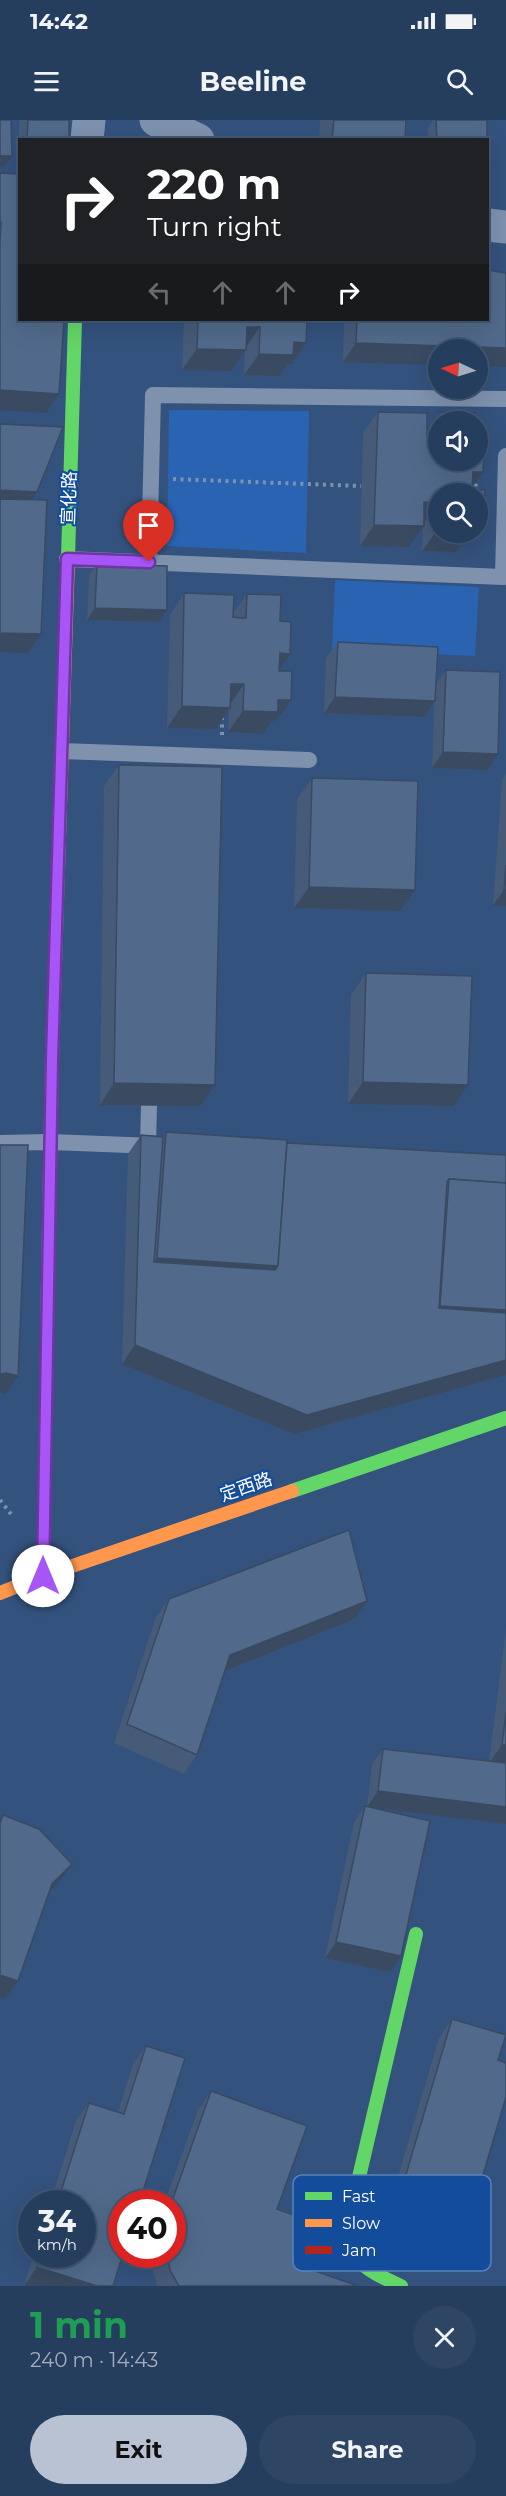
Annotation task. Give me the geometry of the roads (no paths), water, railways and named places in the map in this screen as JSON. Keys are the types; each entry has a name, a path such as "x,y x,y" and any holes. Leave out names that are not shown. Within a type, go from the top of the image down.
{"street":[{"path":"87,138 89,120"},
{"path":"156,120 194,138"},
{"path":"489,225 506,227"},
{"name":"宣化路","path":"43,1576 50,1142 75,321"},
{"name":"定西路","path":"0,1593 43,1576 506,1418"},
{"path":"359,2175 416,1934"},
{"path":"370,2271 401,2286"}],"lane":[{"path":"149,562 153,395 506,399"},
{"path":"67,559 503,577 506,456"},
{"path":"62,751 156,760 309,760"},
{"path":"148,1146 149,1106"},
{"path":"0,1143 50,1142 172,1147"}]}
